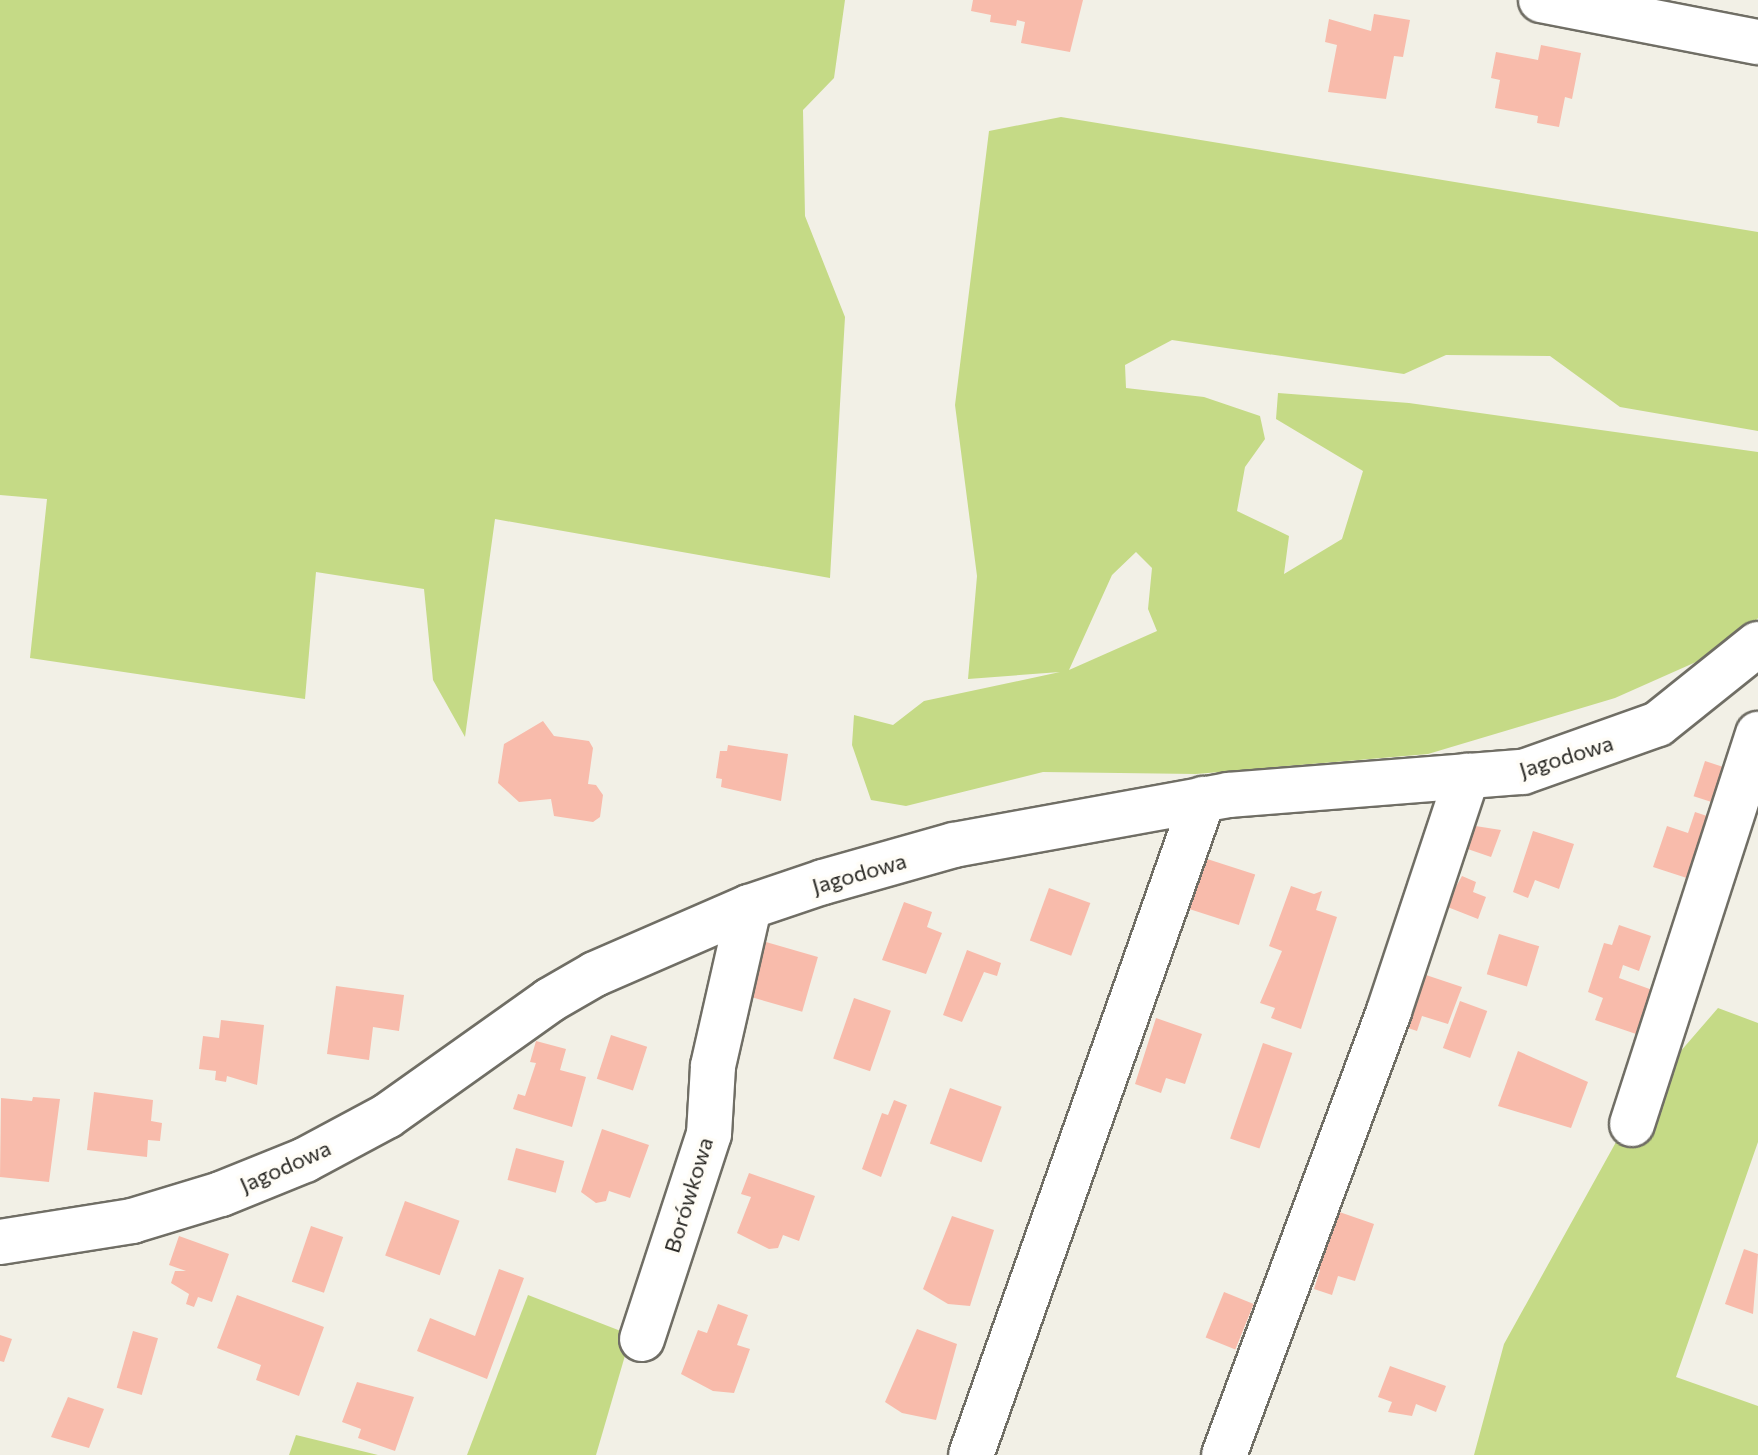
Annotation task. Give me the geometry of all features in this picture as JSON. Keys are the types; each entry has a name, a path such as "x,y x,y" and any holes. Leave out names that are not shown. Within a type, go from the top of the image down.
{"street":[{"path":"1541,0 1758,42"},
{"name":"Jagodowa","path":"0,1242 132,1221 305,1160 387,1116 550,1000 595,974 749,907 954,845 1203,799 1523,772 1658,724 1758,644"},
{"path":"1632,1124 1758,734"},
{"path":"1224,1455 1389,1011 1467,776"},
{"path":"971,1455 1203,799"},
{"name":"Borówkowa","path":"642,1339 709,1134 713,1066 749,907"}],"green space":[{"path":"0,0 845,0 834,78 803,110 805,216 845,317 830,578 495,519 465,737 433,680 424,589 316,572 305,699 30,658 47,499 0,495"},
{"path":"1061,117 1758,232 1758,431 1620,407 1550,356 1446,355 1404,374 1172,340 1125,365 1126,388 1204,397 1260,416 1265,439 1245,467 1237,511 1289,536 1284,574 1342,539 1363,471 1276,419 1278,393 1409,403 1758,452 1758,618 1741,642 1615,698 1428,754 1196,774 1043,772 906,806 871,800 852,745 854,715 893,725 924,701 1060,672 968,679 977,576 955,405 989,131","holes":["1136,552 1152,568 1148,609 1157,631 1069,670 1112,575"]},
{"path":"1718,1008 1758,1023 1758,1142 1676,1377 1758,1406 1758,1455 1474,1455 1504,1344 1641,1097"},
{"path":"528,1295 631,1335 596,1455 467,1455"},
{"path":"296,1435 378,1455 289,1455"}],"building":[{"path":"973,0 1083,0 1070,52 1021,43 1025,22 1017,20 1016,26 990,22 991,15 971,11"},
{"path":"1374,14 1410,20 1403,57 1394,56 1386,99 1328,92 1337,45 1325,42 1329,19 1371,31"},
{"path":"1541,45 1581,53 1572,99 1565,97 1559,127 1537,123 1538,116 1495,108 1500,80 1491,78 1496,52 1538,60"},
{"path":"543,721 554,736 589,741 593,748 588,784 596,785 603,795 600,817 593,822 554,816 551,799 519,802 498,783 504,744"},
{"path":"728,745 788,754 781,801 721,787 722,779 716,778 720,751 727,751"},
{"path":"1705,761 1732,770 1720,805 1694,796"},
{"path":"1695,812 1716,819 1696,881 1653,867 1667,826 1688,833"},
{"path":"1469,825 1501,830 1491,857 1453,844"},
{"path":"1533,831 1574,844 1559,889 1535,880 1528,898 1513,892"},
{"path":"1201,857 1255,875 1239,925 1185,907"},
{"path":"1462,876 1476,882 1473,892 1486,897 1478,919 1445,906"},
{"path":"1291,886 1314,894 1322,891 1316,910 1337,917 1301,1029 1271,1018 1275,1008 1260,1003 1282,951 1269,946"},
{"path":"1049,888 1090,903 1071,956 1030,941"},
{"path":"904,902 932,912 927,927 942,933 926,974 882,960"},
{"path":"1619,925 1651,936 1639,971 1623,965 1619,978 1658,992 1642,1036 1595,1020 1603,998 1588,992 1604,943 1612,945"},
{"path":"1499,934 1539,946 1527,986 1487,974"},
{"path":"766,942 818,957 802,1012 750,997"},
{"path":"967,950 1001,963 997,976 984,972 962,1022 943,1015"},
{"path":"1411,970 1462,987 1448,1024 1422,1016 1417,1031 1393,1023"},
{"path":"336,986 404,995 399,1031 373,1027 369,1060 327,1054"},
{"path":"854,998 891,1011 870,1071 833,1059"},
{"path":"1460,1001 1487,1011 1470,1058 1443,1048"},
{"path":"1156,1018 1202,1034 1185,1084 1166,1078 1161,1093 1135,1084"},
{"path":"221,1020 264,1025 257,1085 227,1076 226,1082 215,1080 216,1071 199,1069 203,1036 219,1038"},
{"path":"611,1035 647,1047 633,1090 597,1079"},
{"path":"536,1041 566,1049 560,1070 586,1077 572,1127 513,1109 518,1094 525,1096 536,1063 530,1062"},
{"path":"1263,1043 1292,1053 1259,1149 1230,1138"},
{"path":"1518,1051 1588,1082 1571,1128 1498,1106"},
{"path":"950,1088 1002,1107 982,1162 930,1143"},
{"path":"94,1092 153,1100 151,1121 162,1123 160,1141 148,1140 147,1157 87,1150"},
{"path":"33,1097 60,1099 49,1182 0,1177 1,1098 32,1101"},
{"path":"894,1100 907,1105 881,1177 862,1169 882,1113 888,1115"},
{"path":"602,1129 649,1145 630,1198 609,1191 606,1201 596,1203 581,1192"},
{"path":"516,1148 564,1161 556,1193 507,1180"},
{"path":"749,1173 815,1196 799,1241 783,1235 778,1248 769,1249 737,1233 751,1197 741,1194"},
{"path":"405,1201 460,1221 440,1275 385,1256"},
{"path":"1325,1207 1374,1224 1355,1281 1338,1276 1332,1295 1314,1289 1320,1270 1306,1265"},
{"path":"952,1216 994,1230 970,1306 948,1304 923,1289"},
{"path":"311,1226 343,1237 324,1293 292,1282"},
{"path":"179,1236 229,1254 212,1302 198,1297 194,1307 186,1304 189,1294 171,1283 175,1271 186,1271 169,1265"},
{"path":"1744,1249 1758,1254 1753,1314 1725,1304"},
{"path":"499,1269 524,1278 487,1379 417,1351 430,1318 475,1336"},
{"path":"1224,1292 1254,1304 1235,1349 1206,1337"},
{"path":"237,1295 324,1327 299,1396 256,1380 261,1365 217,1348"},
{"path":"718,1304 748,1315 737,1345 750,1349 734,1393 713,1391 681,1374 698,1330 707,1333"},
{"path":"917,1329 957,1344 936,1420 902,1413 885,1402"},
{"path":"133,1331 158,1338 142,1395 117,1388"},
{"path":"0,1335 12,1339 4,1362 0,1361"},
{"path":"1390,1366 1446,1386 1436,1412 1416,1404 1412,1416 1388,1412 1392,1402 1378,1397"},
{"path":"357,1382 414,1397 395,1451 358,1438 361,1429 342,1422"},
{"path":"68,1397 104,1409 89,1448 51,1437"}]}
